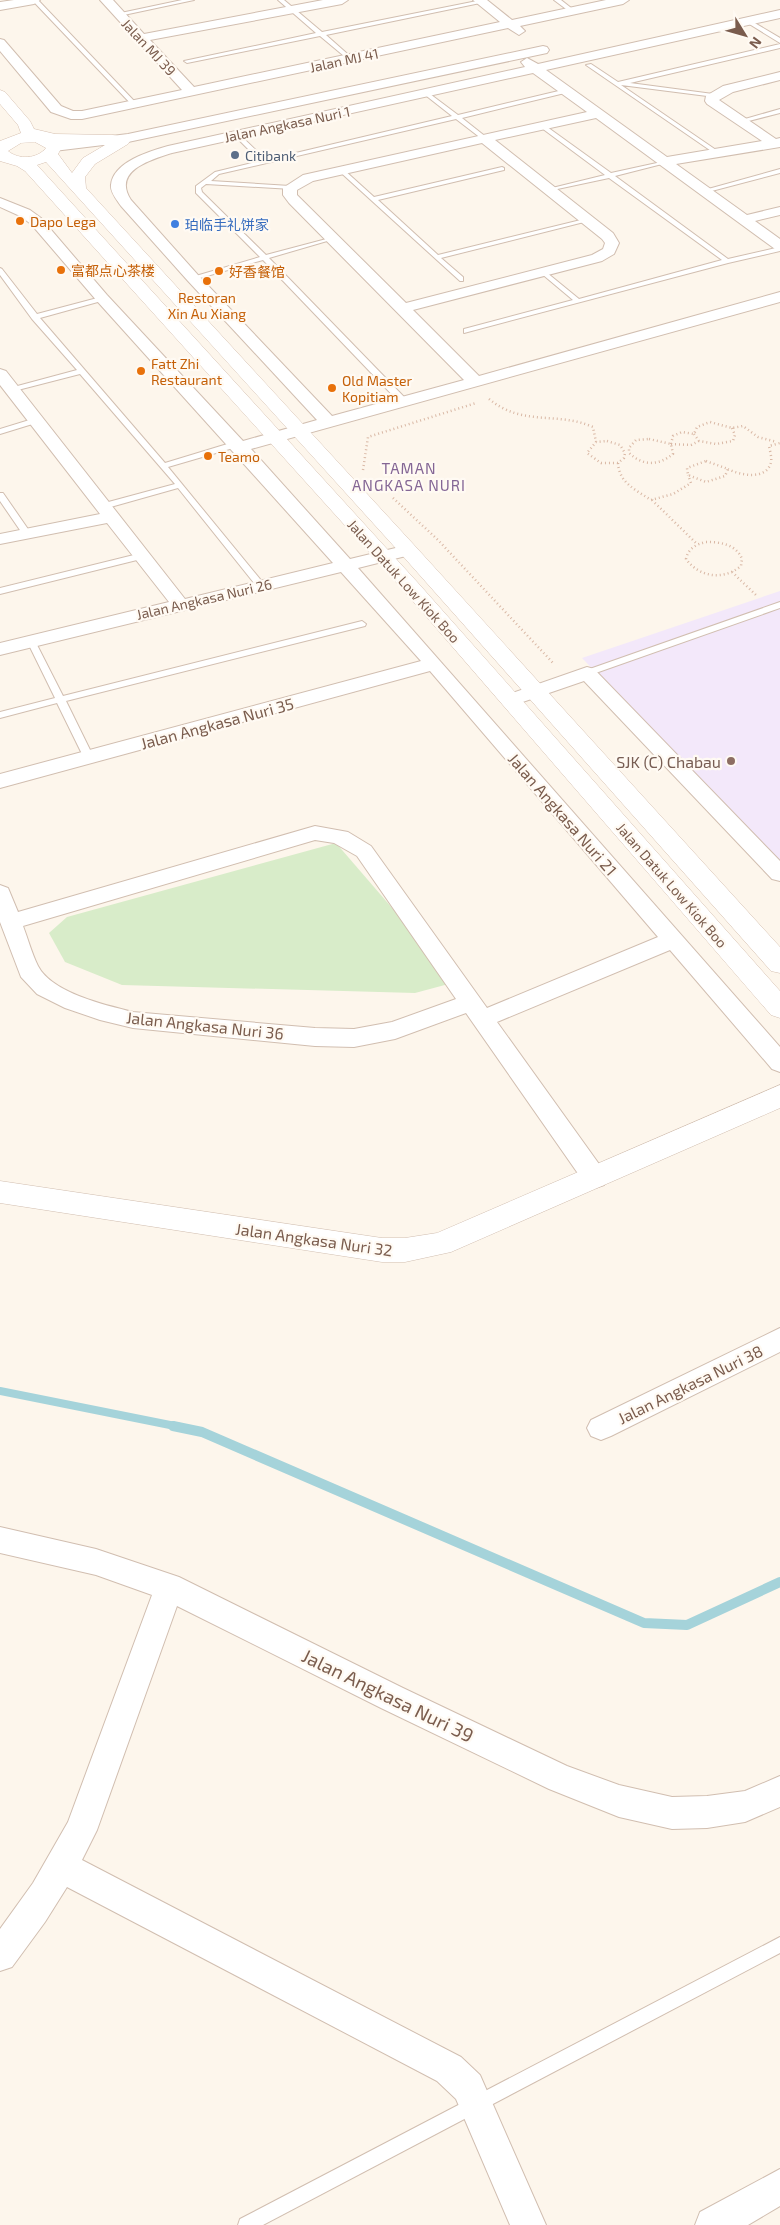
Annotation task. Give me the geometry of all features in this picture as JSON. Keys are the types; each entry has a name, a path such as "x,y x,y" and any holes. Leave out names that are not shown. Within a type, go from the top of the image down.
{"main road":[{"path":"0,95 28,131 47,140 52,151 34,161 5,152"},
{"path":"28,131 54,139 121,139"},
{"path":"5,152 28,131"},
{"path":"78,190 77,177 89,161 121,139"},
{"name":"Jalan Datuk Low Kiok Boo","path":"52,151 55,164 78,190 297,432 408,550 780,964"},
{"name":"Jalan Datuk Low Kiok Boo","path":"5,152 30,168 55,194 274,438 383,556 780,1008"},
{"path":"21,181 55,194"},
{"name":"Jalan Angkasa Nuri 32","path":"0,1192 373,1249 405,1250 441,1244 780,1096"}],"street":[{"path":"0,6 34,0"},
{"name":"Jalan MJ 39","path":"106,0 192,93"},
{"path":"140,38 342,0"},
{"name":"Jalan MJ 41","path":"0,43 56,109 65,113 82,115 623,0"},
{"path":"52,151 179,128 549,49 510,25 480,1"},
{"name":"Jalan Angkasa Nuri 1","path":"329,423 193,278 126,202 120,193 118,184 123,174 150,156 780,14"},
{"path":"518,56 780,248"},
{"path":"778,144 740,121 712,100 713,96 728,89 780,76"},
{"path":"154,101 179,128"},
{"path":"476,382 294,200 290,195 290,188 308,178 341,170 597,114"},
{"path":"401,309 544,273 597,258 609,251 612,244 608,236 484,138"},
{"path":"664,162 778,144"},
{"name":"Jalan Angkasa Nuri 21","path":"0,202 36,221 102,298 434,664 780,1063"},
{"path":"744,220 780,211"},
{"path":"238,446 297,432 780,297"},
{"path":"0,374 180,605"},
{"path":"0,539 27,534 108,511"},
{"name":"Jalan Angkasa Nuri 26","path":"0,649 408,550"},
{"name":"Jalan Angkasa Nuri 35","path":"0,781 434,664"},
{"path":"511,700 587,674 780,874"},
{"path":"11,922 315,833 341,836 353,842 364,851 595,1178"},
{"name":"Jalan Angkasa Nuri 36","path":"0,893 29,971 45,988 74,1002 133,1020 316,1037 354,1038 478,1010 673,940"},
{"name":"Jalan Angkasa Nuri 38","path":"601,1428 780,1340"},
{"name":"Jalan Angkasa Nuri 39","path":"0,1540 96,1562 169,1587 419,1711 560,1778 619,1800 672,1813 708,1812 745,1806 780,1791"},
{"path":"0,1955 25,1923 62,1867 93,1799 169,1587"},
{"path":"62,1867 450,2069 468,2087 528,2225"},
{"path":"713,2225 780,2187"}],"lane":[{"path":"34,0 135,105"},
{"path":"119,14 192,0"},
{"path":"281,0 350,59"},
{"path":"557,0 572,11"},
{"path":"187,61 480,1"},
{"path":"748,21 780,41"},
{"path":"618,84 780,46"},
{"path":"588,65 717,153"},
{"path":"618,84 713,96"},
{"path":"404,402 264,256 199,193 198,187 217,173 567,91"},
{"path":"426,93 484,138"},
{"path":"740,121 780,111"},
{"path":"541,125 727,261"},
{"path":"237,135 264,162"},
{"path":"550,190 664,162"},
{"path":"372,199 502,169"},
{"path":"341,170 460,279"},
{"path":"704,191 780,171"},
{"path":"204,182 290,188"},
{"path":"436,257 589,220"},
{"path":"193,278 264,256 332,238"},
{"path":"467,331 780,248"},
{"path":"0,270 35,317 180,485 261,586"},
{"path":"544,273 578,302"},
{"path":"35,317 102,298"},
{"path":"13,390 82,371"},
{"path":"0,432 36,420"},
{"path":"162,466 238,446"},
{"path":"108,511 180,485"},
{"path":"0,495 27,534"},
{"path":"0,591 142,556"},
{"path":"587,674 780,605"},
{"path":"0,715 362,624"},
{"path":"31,642 89,758"},
{"path":"246,2225 780,1945"}],"path":[{"path":"363,471 368,437 491,399 500,408 517,415 582,422 593,428 596,436 596,442 587,453 591,458 597,462 608,464 618,463 624,458 625,452 620,444 607,441 596,442"},
{"path":"694,434 698,427 710,422 732,428 743,426 758,437 778,442"},
{"path":"629,453 629,448 636,440 649,439 671,444 691,445 699,441 717,444 727,443 733,441 735,435 732,428"},
{"path":"625,452 641,462 650,464 661,463 673,454 671,444 673,436 682,432 694,434 699,441"},
{"path":"652,500 684,489 691,483 687,468 697,461 714,461 739,474 751,476 769,468 772,461 769,446 778,442"},
{"path":"618,463 619,476 626,483 652,500 697,544"},
{"path":"688,475 698,482 707,484 725,476 728,468"},
{"path":"390,496 438,540 558,667"},
{"path":"715,542 732,547 742,558 742,563 732,572 713,575 695,570 686,559 686,553 697,544 715,542"},
{"path":"732,572 761,599"}],"shaded area":[{"name":"SJK (C) Chabau","path":"780,591 780,864 582,658"}],"green space":[{"path":"336,843 456,982 415,993 122,985 65,962 49,933 67,917"}],"waterway":[{"path":"0,1391 180,1427"},
{"path":"173,1426 202,1432 644,1623 687,1625 780,1582"}],"place":[{"name":"Citibank","path":"235,155"},
{"name":"Dapo Lega","path":"20,221"},
{"name":"珀临手礼饼家","path":"175,224"},
{"name":"富都点心茶楼","path":"61,270"},
{"name":"好香餐馆","path":"219,271"},
{"name":"Restoran Xin Au Xiang","path":"207,281"},
{"name":"Fatt Zhi Restaurant","path":"141,371"},
{"name":"Old Master Kopitiam","path":"332,388"},
{"name":"Teamo","path":"208,456"},
{"name":"SJK (C) Chabau","path":"731,761"}],"district":[{"name":"TAMAN ANGKASA NURI","path":"409,476"}]}
